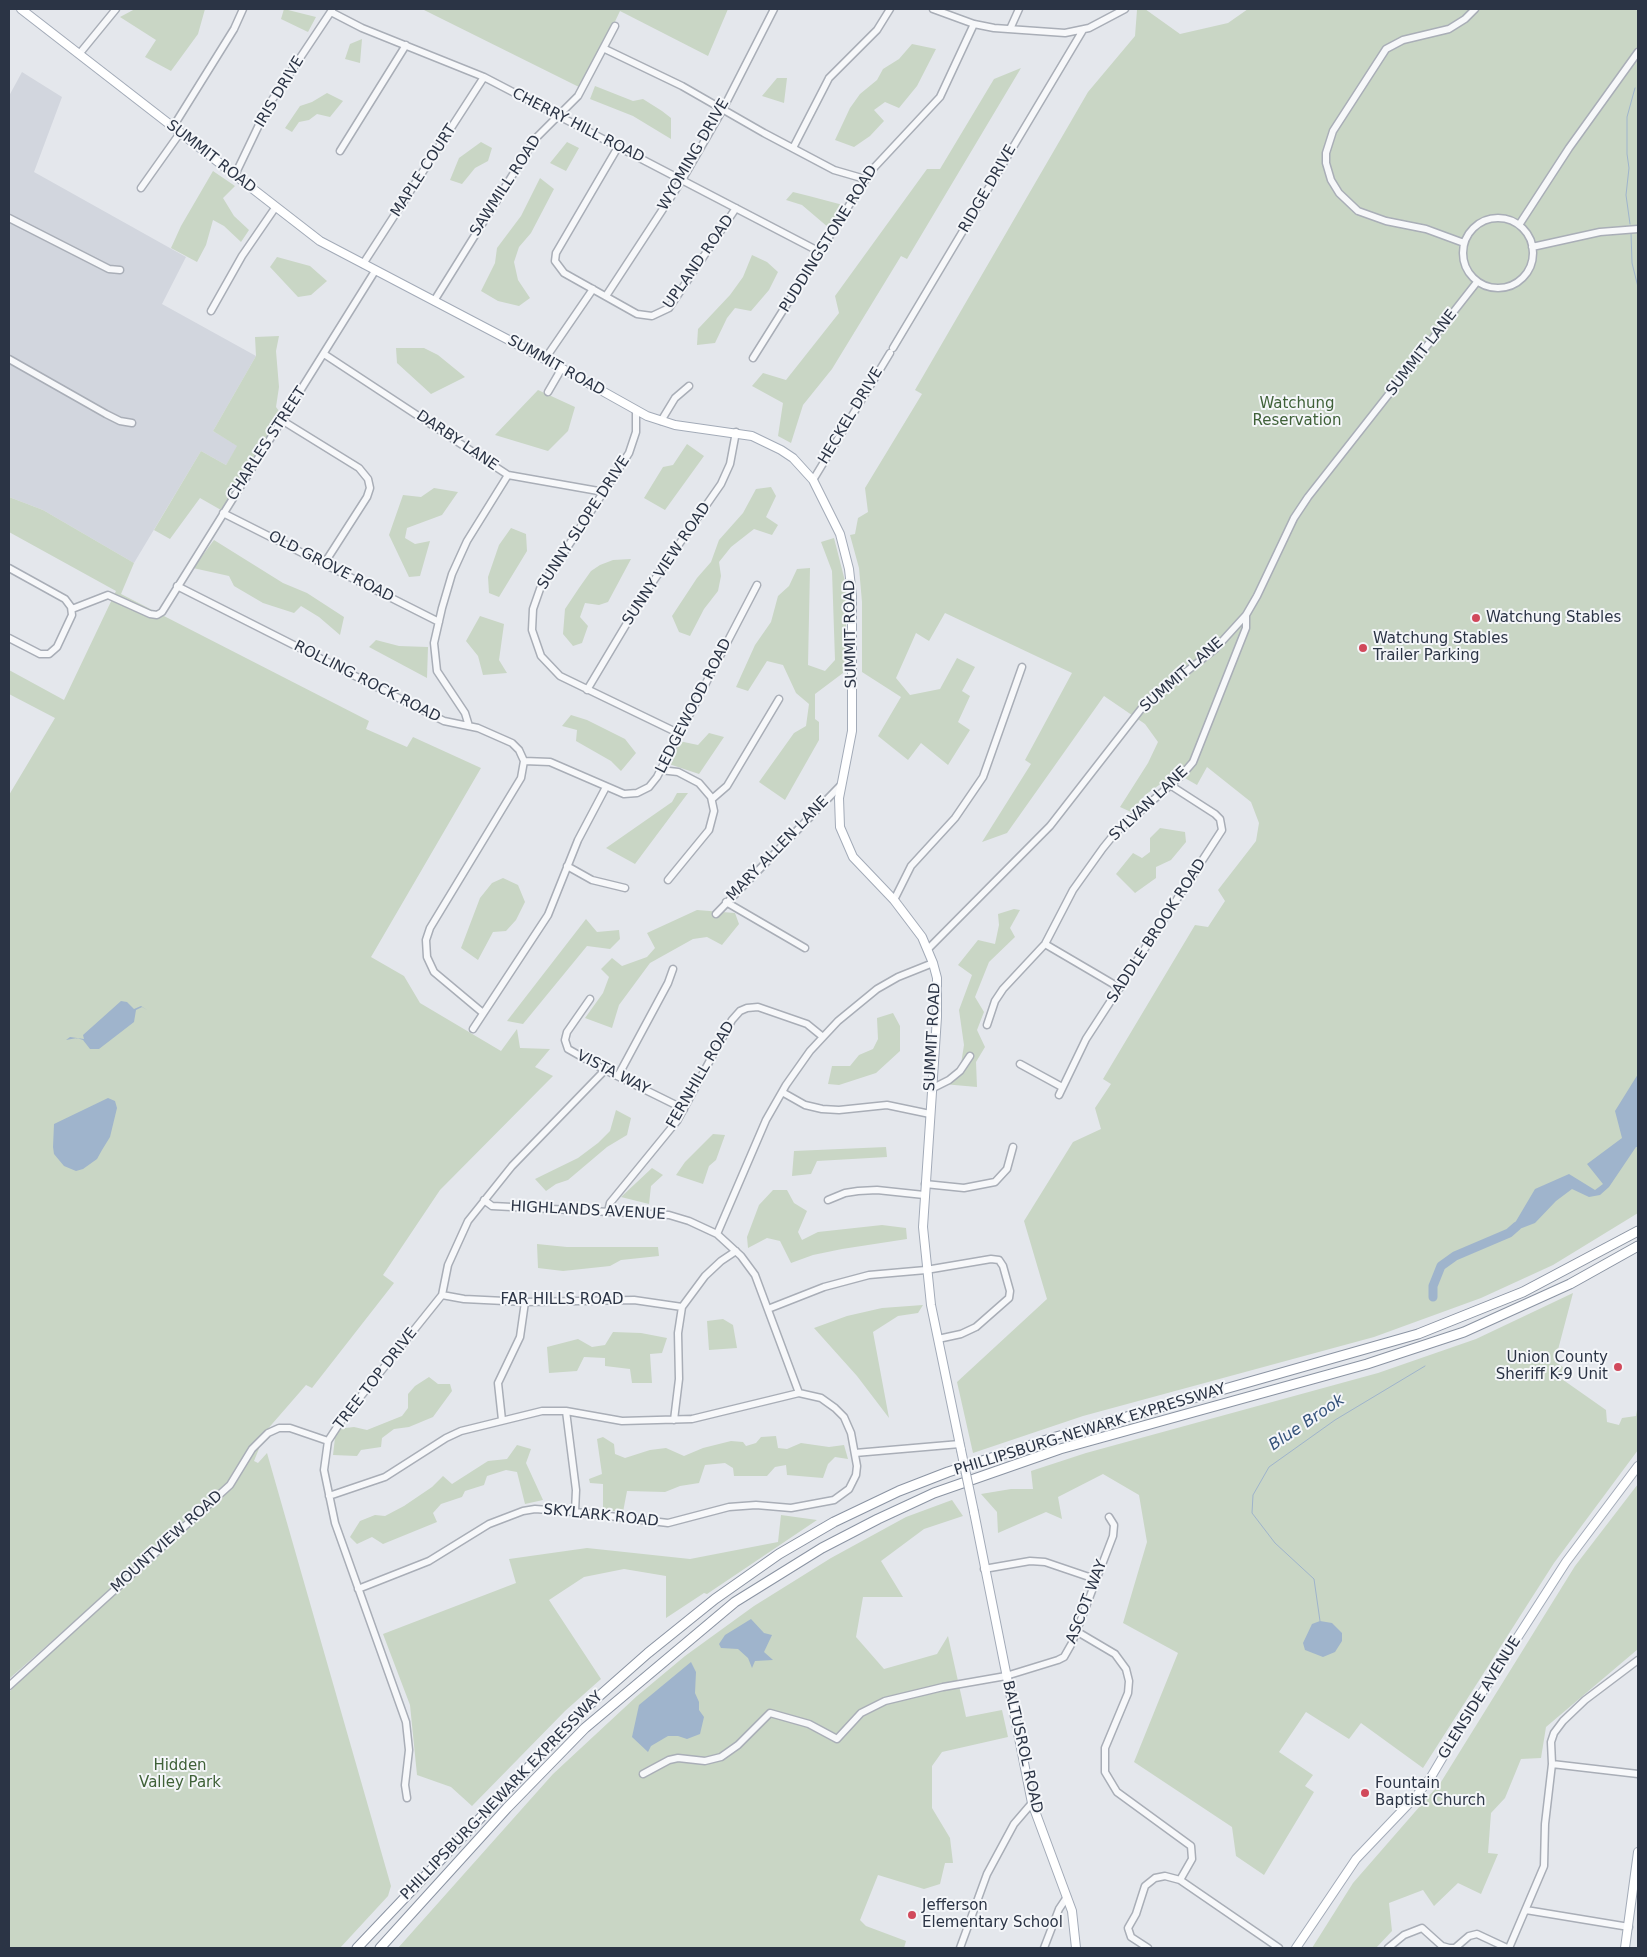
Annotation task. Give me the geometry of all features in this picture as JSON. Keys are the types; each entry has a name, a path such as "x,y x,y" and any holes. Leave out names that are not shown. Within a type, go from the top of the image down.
{"highway":[{"name":"PHILLIPSBURG-NEWARK EXPRESSWAY","path":"357,1948 580,1713 648,1653 715,1600 779,1554 834,1522 899,1491 940,1475 1056,1437 1418,1334 1523,1292 1638,1231"},
{"name":"PHILLIPSBURG-NEWARK EXPRESSWAY","path":"380,1948 507,1808 586,1728 735,1602 822,1548 934,1493 1052,1451 1115,1432 1367,1364 1464,1332 1570,1284 1638,1246"}],"main road":[{"name":"SUMMIT ROAD","path":"21,9 80,53 275,208 320,241 562,368 636,410 675,425 736,432 752,436 781,450 799,464 813,480 840,534 849,569 852,596 852,731 840,785 839,819 848,847 861,866 894,900 916,928 928,948 933,963 938,1000 924,1195 923,1227 926,1270 938,1339 980,1541"},
{"name":"GLENSIDE AVENUE","path":"1296,1948 1356,1860 1417,1796 1431,1777 1467,1716 1566,1562 1638,1466"},
{"name":"BALTUSROL ROAD","path":"980,1541 984,1569 1032,1803 1067,1897 1075,1925 1076,1948"},
{"path":"1625,1948 1638,1852"}],"street":[{"path":"80,53 116,9"},
{"path":"173,127 234,29 243,9"},
{"name":"WYOMING DRIVE","path":"606,296 682,180 722,109 774,9"},
{"path":"793,148 829,78 877,30 890,9"},
{"path":"933,9 974,24 1065,33 1083,30 1125,9"},
{"path":"1010,29 1019,9"},
{"path":"1464,243 1426,229 1386,221 1358,211 1338,193 1331,180 1326,163 1326,153 1333,132 1386,49 1403,40 1449,29 1476,9"},
{"name":"CHERRY HILL ROAD","path":"332,11 362,28 484,77 820,252"},
{"name":"IRIS DRIVE","path":"235,175 268,106 332,11"},
{"name":"PUDDINGSTONE ROAD","path":"753,358 865,179 878,162 940,97 974,24"},
{"name":"SAWMILL ROAD","path":"434,301 535,139 557,115 574,101 605,49 615,26"},
{"name":"RIDGE DRIVE","path":"892,350 1083,30"},
{"path":"340,151 406,45"},
{"path":"605,49 682,86 834,170 865,179"},
{"path":"1519,225 1569,148 1638,52"},
{"name":"MAPLE COURT","path":"363,264 484,77"},
{"path":"141,188 148,182 180,133"},
{"name":"UPLAND ROAD","path":"618,147 555,256 556,265 562,271 643,316 652,316 664,312 673,304 736,208"},
{"path":"211,311 242,256 275,208"},
{"path":"9,218 109,269 120,270"},
{"path":"1498,218 1519,225 1530,239 1532,247 1532,259 1528,270 1521,279 1511,286 1500,288 1488,287 1477,282 1469,274 1462,254 1464,243 1469,233 1487,220 1498,218"},
{"path":"1532,247 1600,232 1638,229"},
{"name":"CHARLES STREET","path":"72,610 108,594 157,615 162,612 376,272"},
{"name":"SUMMIT LANE","path":"928,948 1050,826 1145,704 1215,649 1246,614 1257,596 1294,518 1308,497 1477,282"},
{"path":"545,359 593,289"},
{"name":"HECKEL DRIVE","path":"813,480 892,350"},
{"name":"DARBY LANE","path":"324,354 508,475 604,492"},
{"path":"9,359 106,414 120,421 132,423"},
{"path":"548,392 562,368"},
{"path":"661,421 675,398 689,386"},
{"name":"SUNNY SLOPE DRIVE","path":"636,410 637,425 632,446 540,589 532,616 535,643 545,662 560,676 678,733"},
{"path":"282,421 359,468 368,479 370,488 367,497 324,564"},
{"name":"SUNNY VIEW ROAD","path":"587,690 645,594 721,484 732,458 736,432"},
{"path":"469,726 465,713 437,671 433,651 452,574 467,541 508,475"},
{"name":"OLD GROVE ROAD","path":"223,513 439,622"},
{"path":"9,568 66,600 72,610 71,619 57,647 49,654 40,654 9,638"},
{"name":"LEDGEWOOD ROAD","path":"524,761 550,762 624,794 637,793 654,783 678,733 757,585"},
{"name":"ROLLING ROCK ROAD","path":"177,586 444,721 469,726 512,744 520,750 524,761"},
{"name":"SYLVAN LANE","path":"987,1025 995,1000 1045,944 1073,890 1102,848 1116,832 1170,785 1193,762 1246,628 1246,614"},
{"path":"894,900 911,866 955,818 984,777 1022,667"},
{"path":"712,799 727,786 779,699"},
{"path":"483,1013 434,972 427,956 426,940 432,924 521,778 524,761"},
{"path":"660,770 673,771 689,777 704,787 712,799 714,811 711,826 668,880"},
{"name":"MARY ALLEN LANE","path":"716,914 840,785"},
{"name":"SADDLE BROOK ROAD","path":"1059,1095 1074,1068 1083,1044 1222,830 1220,819 1215,814 1170,785"},
{"path":"473,1029 548,915 578,840 606,787"},
{"path":"567,866 592,880 625,888"},
{"path":"726,902 805,948"},
{"path":"1045,944 1120,988"},
{"path":"717,1234 760,1134 782,1092 810,1051 852,1008 877,989 898,976 933,963"},
{"path":"618,1076 668,983 673,969"},
{"name":"VISTA WAY","path":"590,999 567,1032 566,1045 572,1052 605,1070 684,1109"},
{"name":"FERNHILL ROAD","path":"608,1212 610,1203 662,1142 684,1109 732,1020 743,1009 758,1008 801,1021 823,1037"},
{"path":"931,1089 949,1080 960,1071 970,1056"},
{"path":"1020,1064 1062,1087"},
{"name":"TREE TOP DRIVE","path":"407,1798 406,1785 409,1750 406,1722 335,1523 324,1470 328,1441 442,1295 448,1265 468,1221 512,1166 605,1070"},
{"path":"782,1092 797,1101 822,1109 887,1106 930,1114"},
{"path":"925,1184 964,1188 995,1182 1007,1169 1013,1147"},
{"path":"828,1200 845,1193 868,1191 924,1195"},
{"name":"HIGHLANDS AVENUE","path":"484,1200 492,1206 669,1215 689,1221 717,1234 736,1251 754,1275 800,1393"},
{"path":"674,1420 679,1379 678,1333 682,1307 705,1276 721,1261 736,1251"},
{"path":"768,1308 824,1287 869,1275 926,1270 991,1259 999,1260 1003,1266 1010,1291 1008,1298 978,1326 961,1334 938,1339"},
{"name":"FAR HILLS ROAD","path":"442,1295 464,1299 526,1302 634,1300 682,1307"},
{"path":"502,1420 498,1383 520,1337 526,1302"},
{"path":"329,1496 385,1477 446,1438 502,1420 542,1411 566,1411 616,1420 674,1420 709,1417 800,1393 820,1398 840,1412 849,1427 855,1453 960,1447"},
{"path":"566,1411 576,1490 575,1512"},
{"name":"MOUNTVIEW ROAD","path":"9,1686 230,1485 252,1449 268,1433 280,1428 290,1428 328,1441"},
{"name":"SKYLARK ROAD","path":"358,1589 429,1561 479,1530 511,1514 535,1509 668,1523 729,1507 756,1505 791,1508 826,1502 840,1496 851,1486 856,1472 855,1453"},
{"name":"ASCOT WAY","path":"643,1774 669,1760 678,1758 705,1761 721,1757 738,1745 770,1713 809,1724 836,1739 860,1713 885,1701 943,1687 1006,1676 1058,1660 1069,1650 1114,1533 1112,1521 1109,1517"},
{"path":"984,1569 1030,1561 1045,1562 1095,1579"},
{"path":"1076,1631 1115,1654 1126,1669 1129,1681 1128,1693 1105,1748 1105,1772 1117,1792 1191,1846 1192,1859 1180,1880"},
{"path":"1388,1948 1404,1935 1418,1928 1426,1931 1442,1946 1449,1948 1454,1948 1469,1936 1477,1934 1508,1948 1544,1866 1545,1824 1552,1764 1551,1742 1557,1726 1586,1700 1638,1660"},
{"path":"1552,1764 1638,1774"},
{"path":"960,1948 987,1874 1014,1824 1032,1803"},
{"path":"1148,1948 1133,1938 1129,1933 1128,1926 1136,1914 1143,1890 1148,1882 1165,1876 1180,1880 1279,1948"},
{"path":"1044,1948 1059,1909 1067,1897"},
{"path":"1526,1910 1629,1928"}],"shaded area":[{"path":"22,72 62,97 34,172 186,257 162,304 256,356 213,431 238,446 226,465 201,451 134,563 43,510 9,497 9,96"}],"green space":[{"path":"135,9 205,9 198,34 171,71 145,57 156,40 120,17"},
{"path":"284,9 316,17 308,32 281,19"},
{"path":"422,9 728,9 708,56 620,11 583,89"},
{"name":"Watchung Reservation","path":"1145,9 1180,34 1228,23 1248,9 1638,9 1638,1213 1553,1265 1481,1298 1374,1337 1083,1416 973,1453 957,1382 1047,1299 1024,1221 1073,1142 1101,1129 1095,1108 1111,1084 1103,1079 1195,925 1208,927 1225,901 1218,890 1256,841 1259,823 1251,802 1207,767 1197,785 1176,773 1145,795 1131,812 1120,807 1148,763 1158,742 1145,724 1104,696 1007,833 982,842 1031,764 1025,760 1072,673 945,613 929,641 916,633 896,678 910,695 940,689 957,658 975,667 962,691 970,696 958,722 970,730 948,765 921,743 908,760 878,736 901,697 862,672 862,602 859,568 850,535 855,534 858,518 868,512 865,488 922,394 915,390 1088,92 1135,36 1137,10"},
{"path":"362,39 360,63 345,59 350,44"},
{"path":"912,44 936,49 917,86 899,108 885,102 874,110 884,121 870,136 854,147 835,140 850,108 860,94 877,80 883,69 899,59"},
{"path":"1021,68 907,259 901,256 832,369 803,405 791,443 778,436 783,403 752,386 763,373 786,380 839,313 835,296 927,169 940,169 994,79"},
{"path":"777,78 787,78 784,103 762,96"},
{"path":"595,86 633,101 643,99 662,111 671,118 671,139 633,116 590,99"},
{"path":"327,93 343,101 330,117 317,114 309,120 299,122 292,132 285,128 300,106 312,102"},
{"path":"481,142 492,148 488,161 475,168 462,184 450,180 459,158"},
{"path":"567,142 579,148 566,171 550,163"},
{"path":"213,171 235,186 223,198 234,216 249,230 241,242 224,226 213,220 206,245 197,262 171,248 181,226"},
{"path":"540,178 554,189 531,233 519,247 514,262 518,280 530,298 519,306 498,301 481,291 495,263 497,248 521,216"},
{"path":"793,192 843,205 829,228 802,205 786,200"},
{"path":"752,255 767,262 778,272 769,290 751,311 735,308 727,318 715,343 697,345 698,329 730,295 743,277"},
{"path":"277,257 310,266 327,281 311,295 298,297 270,267"},
{"path":"279,336 276,351 279,387 276,407 282,415 221,510 200,498 170,539 154,530 201,451 226,465 237,446 213,431 256,356 255,337"},
{"path":"396,348 424,348 438,355 465,377 431,394 397,363"},
{"path":"538,390 575,407 568,431 548,451 495,435"},
{"path":"687,444 704,456 665,510 644,498 663,467 673,465"},
{"path":"771,487 776,496 766,517 778,525 772,535 754,529 731,547 719,562 721,576 718,591 704,609 690,636 679,632 672,616 697,578 711,562 719,540 743,513 756,489"},
{"path":"434,488 458,492 442,515 407,528 405,538 415,544 430,541 420,576 409,577 389,535 403,495 421,497"},
{"name":"Hidden Valley Park","path":"9,497 43,510 134,563 121,594 369,721 366,729 407,747 413,737 481,768 371,957 404,976 420,1003 501,1051 517,1029 520,1048 550,1049 535,1067 553,1076 440,1190 383,1275 394,1283 312,1388 306,1385 266,1431 254,1461 258,1463 267,1453 391,1886 388,1896 340,1948 9,1948 9,1692 75,1628 69,1626 9,1679 9,795 55,718 9,694 9,670 64,700 116,591 9,532"},
{"path":"511,528 526,534 527,551 499,597 489,593 488,577 499,545"},
{"path":"834,538 846,585 846,647 843,673 815,694 815,719 819,722 819,740 785,800 759,782 794,733 806,726 809,704 796,693 783,665 767,661 748,691 736,687 755,645 771,622 778,596 789,586 797,569 810,568 808,665 825,671 835,660 832,571 821,542"},
{"path":"214,540 283,583 307,593 344,617 340,635 319,617 301,606 294,613 263,603 234,586 229,576 193,568"},
{"path":"631,559 608,602 599,605 585,603 580,617 588,626 582,643 573,646 563,634 565,609 579,588 591,571 600,565 613,560"},
{"path":"480,616 504,624 499,660 507,673 483,675 478,656 466,641"},
{"path":"376,640 399,646 428,647 427,678 369,647"},
{"path":"571,715 587,720 625,739 636,753 621,771 611,761 576,741 577,730 562,726"},
{"path":"709,733 724,737 699,774 669,764 679,741 698,745"},
{"path":"677,793 688,793 635,864 606,848 672,802"},
{"path":"1160,828 1185,832 1186,842 1171,860 1156,867 1156,878 1135,893 1116,874 1133,853 1142,858 1150,852 1150,838"},
{"path":"503,878 518,885 525,902 516,920 506,931 493,932 478,960 461,948 480,898 492,883"},
{"path":"1014,909 1020,910 1010,928 1015,937 989,962 975,997 984,1012 977,1030 985,1047 976,1062 977,1087 943,1084 961,1064 964,1045 959,1010 972,975 958,965 978,940 995,944 999,925 998,914"},
{"path":"697,910 735,913 739,924 722,945 707,937 693,939 650,963 619,1005 612,1028 585,1018 603,993 609,977 601,969 612,958 622,966 647,957 655,948 647,933"},
{"path":"586,919 597,932 619,930 620,939 610,949 587,946 523,1024 507,1021"},
{"path":"893,1013 900,1026 900,1051 876,1073 839,1085 828,1084 832,1066 850,1066 859,1055 873,1049 878,1039 877,1018"},
{"path":"616,1110 631,1118 627,1135 607,1147 568,1180 556,1184 546,1191 535,1179 578,1158 598,1143 610,1131"},
{"path":"713,1134 725,1135 716,1160 709,1166 703,1184 676,1175 685,1162"},
{"path":"886,1147 887,1157 817,1161 811,1174 792,1176 794,1151"},
{"path":"652,1168 663,1175 651,1186 649,1204 621,1197"},
{"path":"773,1190 787,1190 794,1203 807,1211 798,1232 802,1240 818,1232 882,1225 906,1228 907,1239 813,1255 791,1263 780,1241 767,1238 748,1248 747,1237 759,1205"},
{"path":"537,1244 567,1247 658,1247 659,1256 621,1260 610,1266 563,1271 538,1268"},
{"path":"1573,1293 1555,1361 1564,1368 1559,1377 1606,1410 1607,1422 1619,1425 1622,1418 1636,1416 1638,1404 1638,1450 1554,1563 1423,1768 1361,1723 1349,1739 1306,1712 1279,1752 1313,1775 1305,1786 1314,1792 1264,1875 1236,1856 1232,1827 1134,1762 1178,1653 1123,1623 1147,1542 1139,1495 1103,1474 1058,1497 1062,1519 1046,1512 998,1533 997,1512 981,1494 1011,1489 1033,1489 1031,1471 1086,1453 1378,1373 1476,1339"},
{"path":"923,1305 918,1313 898,1316 873,1332 889,1418 857,1376 814,1328 847,1316 882,1308"},
{"path":"723,1319 733,1325 737,1348 709,1350 707,1321"},
{"path":"613,1332 641,1333 667,1338 662,1353 650,1354 652,1383 632,1383 630,1369 605,1366 605,1358 584,1357 577,1371 549,1373 547,1347 578,1339 592,1347 605,1345"},
{"path":"429,1377 438,1384 450,1384 452,1391 433,1417 409,1427 394,1429 382,1438 381,1447 361,1450 357,1456 333,1455 336,1429 354,1427 367,1430 402,1416 408,1408 408,1394 415,1386"},
{"path":"776,1436 778,1448 787,1449 801,1443 829,1447 844,1445 848,1459 835,1457 828,1464 823,1478 787,1475 786,1465 775,1467 767,1476 734,1476 733,1468 725,1463 705,1465 699,1483 680,1486 665,1492 627,1491 623,1512 603,1510 603,1484 590,1483 589,1479 602,1474 597,1439 603,1437 614,1444 615,1454 625,1458 650,1450 666,1448 684,1456 703,1448 731,1441 743,1442 746,1446 756,1443 761,1437"},
{"path":"517,1445 531,1449 526,1463 543,1500 525,1504 517,1472 506,1470 487,1476 484,1485 465,1491 462,1497 441,1504 433,1513 437,1522 383,1544 372,1537 357,1544 350,1537 360,1521 375,1515 385,1516 404,1506 432,1487 443,1476 452,1484 488,1461 507,1459"},
{"path":"1638,1484 1638,1649 1546,1727 1541,1758 1521,1759 1505,1798 1491,1813 1488,1853 1498,1854 1481,1894 1458,1883 1434,1906 1423,1890 1389,1903 1392,1931 1376,1948 1312,1948 1353,1883 1441,1782 1575,1566"},
{"path":"952,1500 963,1516 924,1529 881,1561 903,1597 863,1597 856,1637 884,1669 937,1654 948,1636 966,1717 1002,1710 1008,1737 942,1752 932,1766 932,1808 950,1838 953,1863 945,1863 940,1884 924,1889 878,1875 860,1920 866,1926 906,1941 904,1948 398,1948 553,1774 637,1696 685,1656 754,1606 831,1558 906,1517"},
{"path":"781,1515 817,1520 707,1594 704,1593 666,1618 666,1576 624,1569 584,1577 549,1600 601,1679 565,1711 472,1806 451,1787 417,1775 410,1705 383,1634 516,1583 509,1559 587,1548 690,1559 778,1542"}],"water":[{"path":"121,1001 127,1002 134,1009 141,1006 147,1010 142,1007 136,1010 134,1022 99,1049 90,1049 83,1040 77,1038 84,1039 83,1035"},
{"path":"1638,1074 1638,1147 1636,1147 1609,1187 1600,1195 1589,1197 1572,1189 1556,1201 1535,1223 1509,1233 1535,1189 1569,1174 1595,1190 1603,1184 1587,1164 1622,1138 1615,1111"},
{"path":"108,1098 115,1101 117,1108 110,1137 97,1159 83,1169 76,1171 64,1166 54,1154 54,1124"},
{"path":"751,1619 764,1633 772,1635 764,1652 773,1660 755,1661 752,1668 748,1658 738,1649 721,1648 719,1644 725,1635"},
{"path":"1320,1621 1332,1623 1342,1633 1342,1641 1335,1652 1323,1657 1305,1650 1303,1643 1312,1624"},
{"path":"691,1662 696,1672 695,1693 699,1702 699,1710 704,1717 700,1734 687,1739 678,1736 668,1736 651,1746 648,1752 632,1737 639,1705"}],"waterway":[{"path":"1630,224 1626,195 1629,168 1627,117 1635,88"},
{"path":"1631,233 1632,263 1638,287"},
{"name":"Blue Brook","path":"1433,1297 1433,1286 1441,1266 1455,1256 1509,1233 1517,1226"},
{"name":"Blue Brook","path":"1320,1621 1314,1579 1275,1543 1252,1513 1253,1495 1269,1467 1335,1420 1425,1366"}],"place":[{"name":"Watchung Stables","path":"1476,618"},
{"name":"Watchung Stables Trailer Parking","path":"1363,648"},
{"name":"Union County Sheriff K-9 Unit","path":"1618,1367"},
{"name":"Fountain Baptist Church","path":"1365,1793"},
{"name":"Jefferson Elementary School","path":"912,1915"}]}
